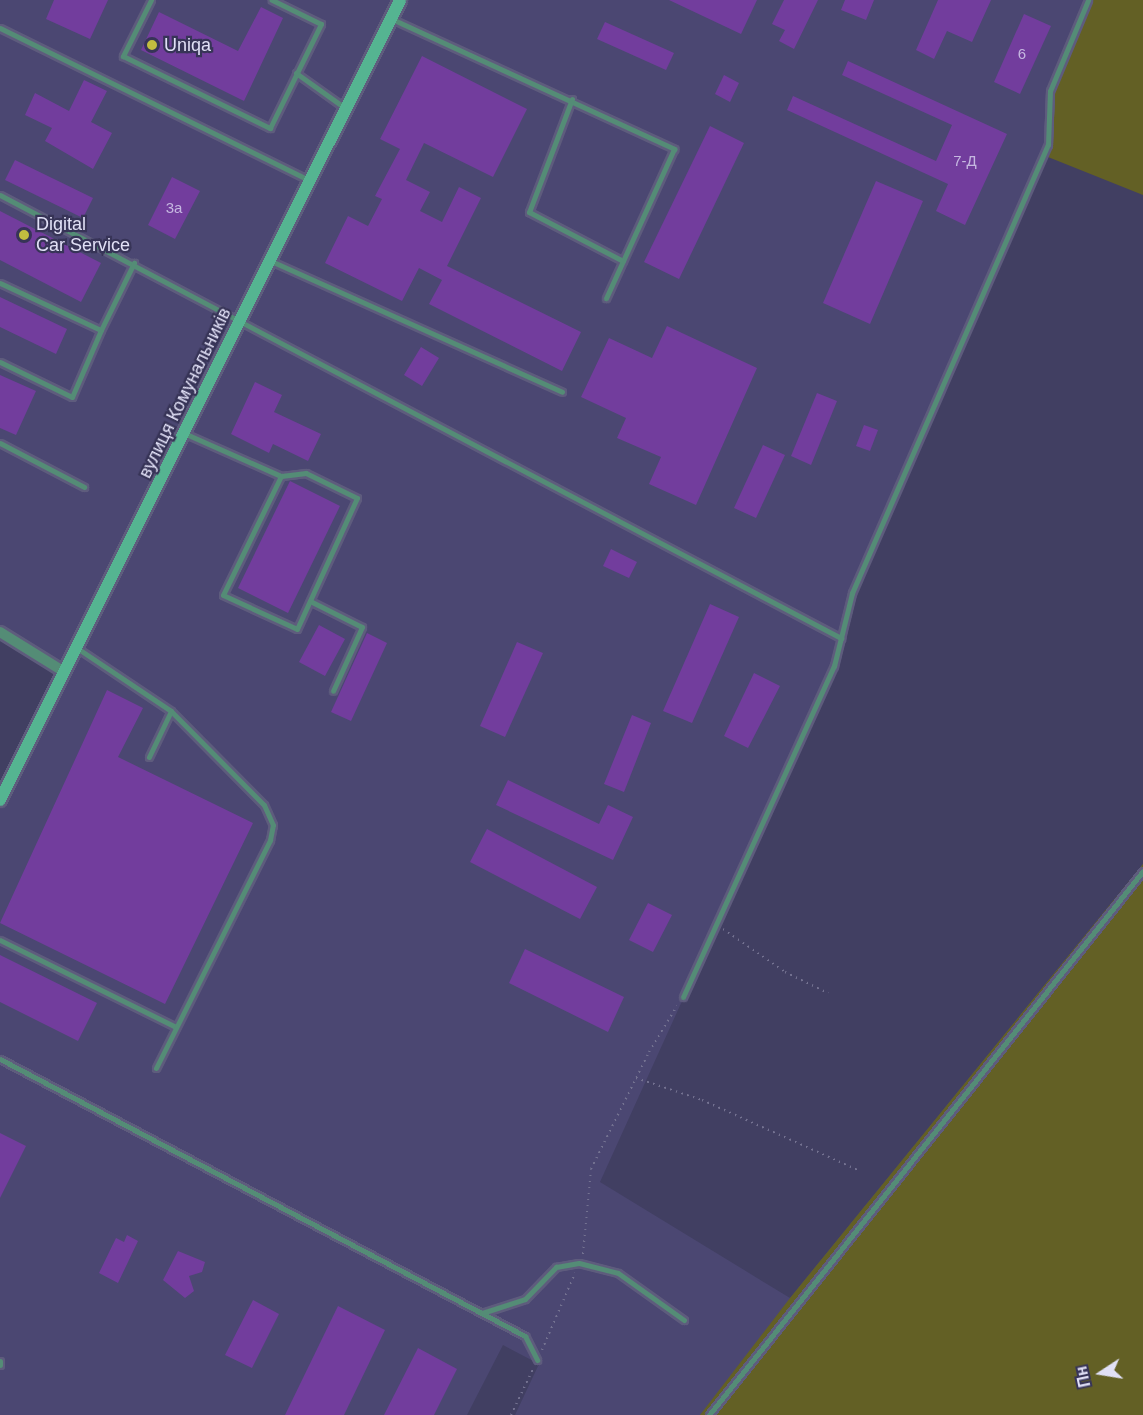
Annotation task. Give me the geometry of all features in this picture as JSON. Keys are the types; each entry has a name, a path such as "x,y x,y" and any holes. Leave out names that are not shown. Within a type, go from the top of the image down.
{"street":[{"name":"вулиця Комунальників","path":"0,800 63,671 77,648 186,434 239,321 312,181 345,108 400,0"},
{"path":"0,632 63,671"}],"lane":[{"path":"151,0 123,57 270,128 321,24 272,0"},
{"path":"683,997 834,666 852,593 1048,145 1050,91 1088,0"},
{"path":"391,18 572,99 674,149 606,298"},
{"path":"0,28 312,181"},
{"path":"296,73 345,108"},
{"path":"572,99 529,212 623,261"},
{"path":"0,195 841,638"},
{"path":"271,261 562,392"},
{"path":"0,362 72,396 101,330 134,264"},
{"path":"0,283 101,330"},
{"path":"186,434 282,476 306,473 357,498 297,629 223,595 282,476"},
{"path":"0,444 84,487"},
{"path":"310,601 362,627 333,691"},
{"path":"77,648 171,711 264,805 273,825 270,840 156,1068"},
{"path":"149,758 171,711"},
{"path":"709,1415 1143,871"},
{"path":"0,940 176,1027"},
{"path":"0,1059 525,1336 537,1360"},
{"path":"482,1313 525,1299 556,1267 579,1263 618,1273 684,1320"}],"path":[{"path":"715,924 785,972 828,993"},
{"path":"558,1316 585,1251 591,1169 636,1078 683,997"},
{"path":"636,1078 702,1100 860,1171"}],"shaded area":[{"path":"0,0 1089,0 1051,92 1048,157 853,593 834,666 600,1182 790,1298 1143,864 1143,1415 515,1415 539,1364 503,1345 467,1415 0,1415 0,808 67,672 0,627"},
{"path":"1089,0 1143,0 1143,195 1048,157 1051,92"},
{"path":"1143,864 1143,1415 700,1415 790,1298"}],"building":[{"path":"54,0 108,0 90,39 46,19"},
{"path":"669,0 757,0 741,34"},
{"path":"784,0 818,0 794,49 779,41 785,30 772,24"},
{"path":"845,0 874,0 866,20 841,10"},
{"path":"938,0 991,0 972,42 947,31 934,59 916,50"},
{"path":"261,7 283,18 244,101 141,50 159,12 238,51"},
{"path":"1024,14 1051,26 1020,94 994,82"},
{"path":"605,22 674,53 666,70 597,39"},
{"path":"422,56 527,109 493,177 424,143 406,180 430,192 420,211 442,222 459,187 481,198 447,266 581,332 562,371 429,304 442,280 419,268 402,301 325,263 348,216 368,226 382,199 375,196 400,149 380,139"},
{"path":"848,61 1007,134 965,225 936,211 948,184 787,110 793,96 936,161 952,125 842,75"},
{"path":"724,75 739,83 730,102 715,94"},
{"path":"84,80 107,91 91,122 112,133 93,169 45,141 52,128 25,115 35,93 69,111"},
{"path":"710,126 744,143 679,279 644,262"},
{"path":"15,160 93,198 83,218 5,180"},
{"path":"172,177 200,191 175,239 148,225"},
{"path":"876,181 923,201 870,324 823,303"},
{"name":"Digital Car Service","path":"0,211 101,263 81,302 0,260"},
{"path":"0,297 67,329 56,354 0,327"},
{"path":"667,326 757,368 696,505 649,484 661,457 617,438 626,418 581,397 609,338 652,358"},
{"path":"421,347 439,358 422,386 404,375"},
{"path":"0,375 36,391 16,435 0,428"},
{"path":"255,382 282,395 274,412 321,434 308,461 273,444 269,453 231,434"},
{"path":"817,393 837,401 811,465 791,456"},
{"path":"864,425 878,430 870,451 856,446"},
{"path":"763,445 785,455 756,518 734,508"},
{"path":"290,481 340,506 288,613 238,588"},
{"path":"611,549 637,562 629,578 603,566"},
{"path":"710,604 739,617 692,723 663,711"},
{"path":"319,625 345,639 325,676 299,662"},
{"path":"367,633 387,643 351,721 331,712"},
{"path":"517,642 543,653 505,737 480,726"},
{"path":"754,673 780,686 748,748 724,736"},
{"path":"107,690 143,708 118,757 253,823 165,1004 0,923"},
{"path":"632,715 651,723 624,792 604,784"},
{"path":"508,780 599,824 608,805 633,817 613,860 496,805"},
{"path":"487,829 597,887 580,919 470,862"},
{"path":"648,903 672,915 653,952 629,940"},
{"path":"525,949 624,997 608,1032 509,983"},
{"path":"0,955 97,1003 78,1041 0,1002"},
{"path":"0,1133 26,1146 0,1198"},
{"path":"127,1235 138,1241 118,1283 99,1273 116,1238 124,1242"},
{"path":"178,1251 205,1262 202,1272 189,1276 194,1291 185,1298 163,1280"},
{"path":"253,1300 279,1314 252,1368 225,1355"},
{"path":"338,1306 385,1330 344,1415 285,1415"},
{"path":"418,1348 457,1369 434,1415 384,1415"}],"place":[{"name":"Uniqa","path":"152,45"},
{"name":"Digital Car Service","path":"24,235"}]}
